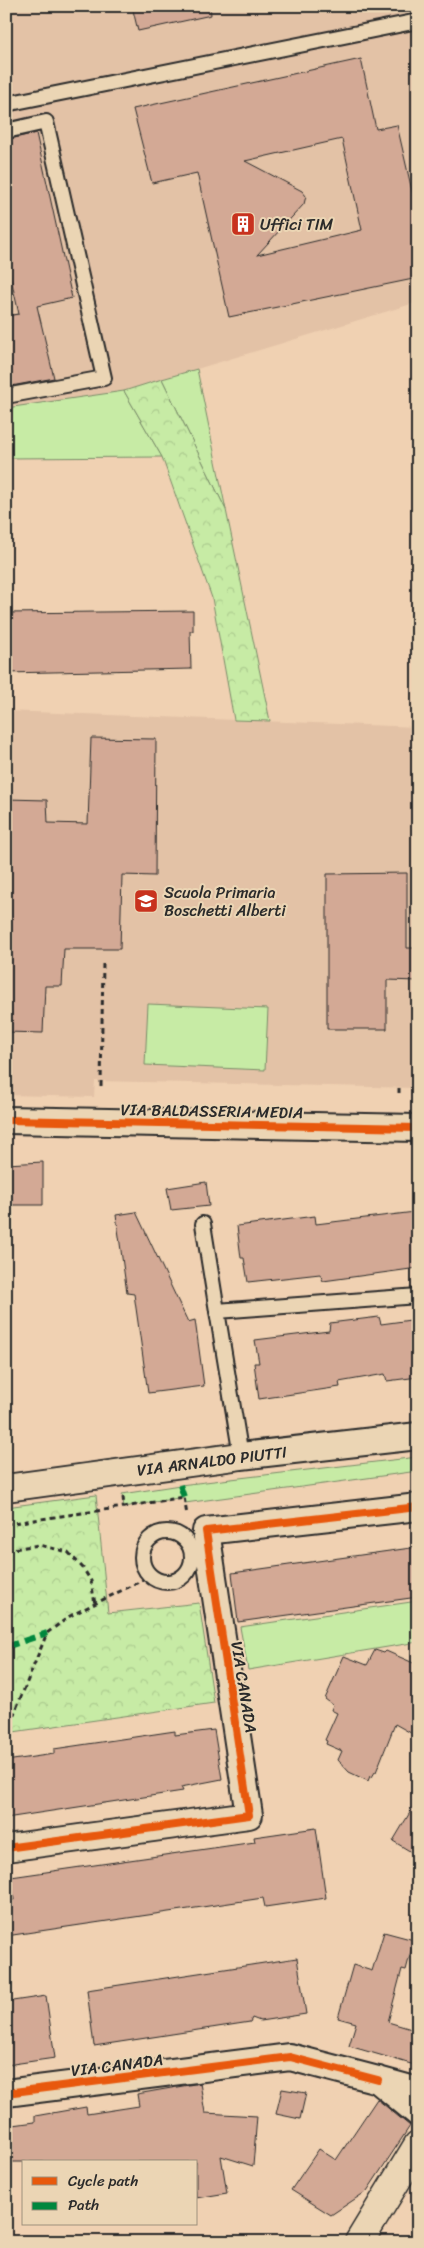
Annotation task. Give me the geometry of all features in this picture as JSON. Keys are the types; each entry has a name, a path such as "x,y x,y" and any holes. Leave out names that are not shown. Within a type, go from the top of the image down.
{"street":[{"name":"VIA BALDASSERIA MEDIA","path":"6,1120 418,1128"},
{"name":"VIA ARNALDO PIUTTI","path":"6,1488 241,1456 418,1436"},
{"path":"193,1534 418,1507"},
{"name":"VIA CANADA","path":"6,1848 250,1815 193,1534"},
{"name":"VIA CANADA","path":"6,2093 290,2057 418,2091"},
{"name":"VIA CANADA","path":"378,2080 418,2114"},
{"path":"359,2242 418,2145"}],"lane":[{"path":"6,104 418,21"},
{"path":"6,131 46,122 104,378 6,396"},
{"path":"204,1224 241,1456"},
{"path":"217,1311 418,1296"},
{"path":"163,1532 193,1534 188,1544 192,1557 184,1575 165,1582 151,1576 142,1560 142,1552 147,1541 163,1532"}],"path":[{"path":"101,1086 103,962"},
{"path":"399,1088 399,1093"},
{"path":"122,1494 124,1507"},
{"path":"6,1524 184,1497 193,1534"},
{"path":"6,1550 39,1545 68,1552 83,1568 91,1581 95,1604"},
{"path":"6,1722 14,1714 47,1634 70,1616 151,1576"}],"shaded area":[{"path":"6,6 418,6 418,302 124,391 6,408"},
{"name":"Scuola Primaria Boschetti Alberti","path":"6,711 418,727 418,1088 95,1081 94,1097 6,1095"}],"green space":[{"path":"197,369 226,510 162,379"},
{"path":"162,379 226,510 270,721 234,720 212,598 162,457 124,391"},
{"path":"124,391 162,457 6,458 6,408"},
{"path":"148,1004 268,1009 265,1070 145,1065"},
{"path":"418,1457 418,1471 185,1503 184,1497 124,1507 122,1494 180,1485"},
{"path":"96,1495 108,1613 199,1603 214,1703 6,1733 6,1507"},
{"path":"418,1601 418,1642 248,1670 240,1627"}],"building":[{"path":"132,6 210,6 211,15 138,31"},
{"path":"361,59 376,129 397,125 418,217 418,278 229,317 197,173 152,183 133,109","holes":["342,139 362,230 257,255 304,204 306,196 302,191 245,161"]},
{"path":"36,133 72,298 37,306 54,378 6,387 6,316 19,314 6,257 6,140"},
{"path":"193,611 193,631 190,631 191,669 6,673 6,613"},
{"path":"91,738 156,739 155,876 122,875 120,949 64,949 62,986 45,986 43,1033 6,1032 6,799 47,800 48,823 88,824"},
{"path":"407,873 407,948 418,948 418,981 387,980 387,1029 327,1029 327,874"},
{"path":"43,1162 43,1205 6,1205 6,1164"},
{"path":"206,1182 209,1206 171,1210 167,1188"},
{"path":"136,1212 188,1322 195,1320 204,1386 148,1393 134,1294 127,1293 116,1215"},
{"path":"415,1212 418,1218 418,1268 323,1281 320,1274 248,1282 244,1258 241,1258 237,1226 315,1216 316,1224"},
{"path":"379,1317 381,1324 418,1319 418,1377 387,1381 385,1374 339,1382 340,1387 259,1399 254,1363 259,1363 255,1340 329,1331 330,1323"},
{"path":"418,1547 418,1597 238,1622 232,1573"},
{"path":"375,1650 384,1653 386,1651 418,1665 418,1737 395,1724 376,1772 372,1777 370,1776 368,1781 349,1772 338,1760 342,1751 326,1744 327,1741 325,1740 337,1713 331,1710 333,1705 325,1699 344,1656 367,1665"},
{"path":"214,1730 222,1779 181,1787 183,1791 6,1818 6,1761 54,1754 54,1749 175,1731 175,1735"},
{"path":"418,1799 418,1856 393,1841"},
{"path":"316,1828 326,1898 265,1907 263,1898 6,1936 6,1900 14,1900 11,1877 255,1842 254,1837"},
{"path":"384,1932 414,1940 406,1970 402,1969 388,2022 418,2031 418,2066 349,2046 356,2023 338,2018 353,1965 372,1971"},
{"path":"297,1958 306,2014 260,2021 252,2018 250,2022 94,2046 87,1990"},
{"path":"46,1996 55,2058 6,2065 6,2002"},
{"path":"200,2083 205,2113 257,2116 253,2166 221,2156 227,2193 198,2198 198,2160 22,2160 22,2162 6,2162 6,2126 35,2122 35,2116 86,2107 87,2114 139,2106 137,2094"},
{"path":"282,2089 306,2093 300,2119 276,2114"},
{"path":"377,2099 410,2126 367,2191 331,2215 291,2190 319,2149 336,2160"}],"marked path":[{"path":"180,1485 184,1497"},
{"path":"6,1647 47,1633"}],"cycle path":[{"path":"6,1120 418,1128"},
{"path":"6,1848 249,1815 206,1531 418,1507"},
{"path":"6,2093 290,2057 378,2080"}],"place":[{"name":"Uffici TIM","path":"243,224"},
{"name":"Scuola Primaria Boschetti Alberti","path":"146,901"}]}
